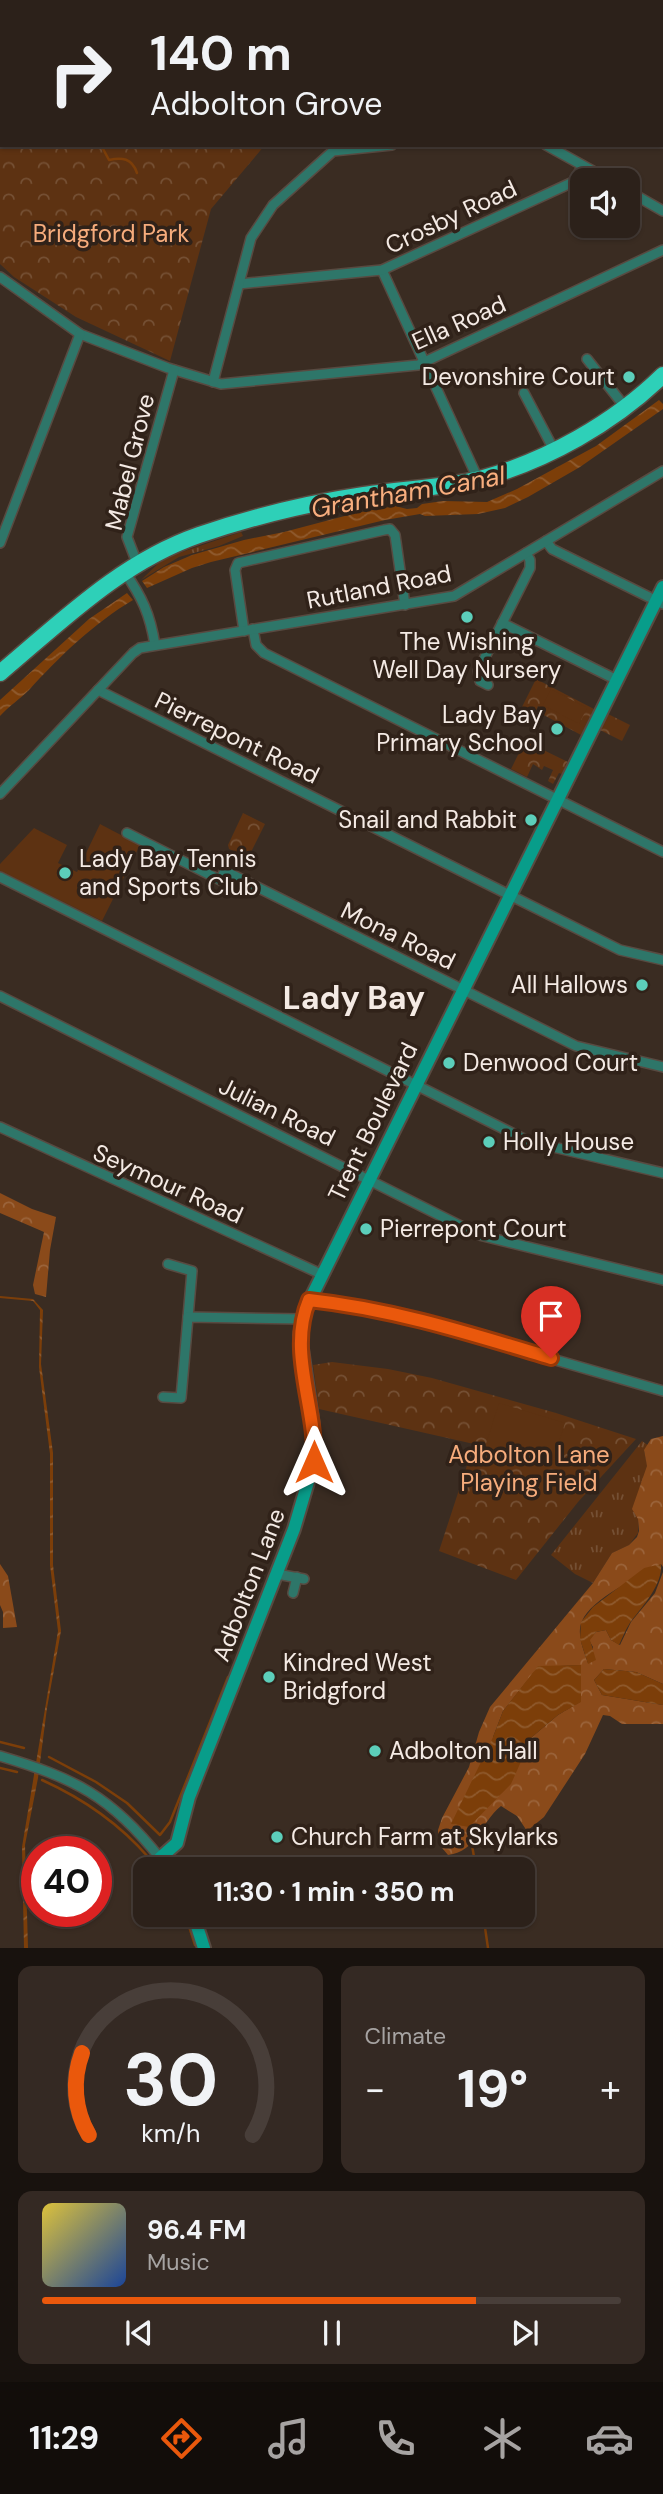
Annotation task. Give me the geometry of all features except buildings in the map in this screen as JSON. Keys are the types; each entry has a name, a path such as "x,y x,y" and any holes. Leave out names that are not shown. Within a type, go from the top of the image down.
{"highway":[{"path":"0,673 131,567 198,535 251,520 360,496 478,479 509,470 554,450 625,407 661,378"}],"street":[{"path":"213,382 251,238 273,205 333,151 372,147"},
{"path":"550,147 587,168"},
{"name":"Crosby Road","path":"239,284 382,270 573,182 583,166"},
{"path":"640,198 663,211"},
{"name":"Ella Road","path":"0,277 79,334 174,370 221,384 425,363 663,250"},
{"path":"382,270 478,479"},
{"path":"0,543 79,334"},
{"path":"587,359 625,407"},
{"name":"Mabel Grove","path":"131,567 128,531 174,370"},
{"path":"524,393 554,450"},
{"name":"Rutland Road","path":"0,794 140,648 454,596 663,471"},
{"path":"405,605 394,533 390,529 238,563 235,570 249,630 256,645 264,653 663,852"},
{"path":"546,541 551,549 659,602"},
{"path":"488,685 480,681 478,671 530,568 526,553"},
{"path":"131,567 149,613 155,645"},
{"name":"Trent Boulevard","path":"309,1300 557,799 659,602 663,586"},
{"path":"502,623 617,680"},
{"name":"Pierrepont Road","path":"98,690 620,950 663,960"},
{"name":"Mona Road","path":"127,833 220,880 225,871 576,1046 663,1067"},
{"path":"0,877 528,1141 663,1173"},
{"name":"Julian Road","path":"0,996 480,1235 663,1280"},
{"name":"Seymour Road","path":"0,1127 321,1274"},
{"path":"163,1397 181,1398 192,1270 168,1264"},
{"path":"309,1300 362,1306 396,1314 663,1391"},
{"name":"Adbolton Lane","path":"160,1857 177,1843 189,1797 306,1495 314,1462 313,1425 302,1355 303,1319 309,1300"},
{"path":"188,1317 303,1319"},
{"path":"277,1574 300,1578 293,1593"},
{"path":"0,1756 42,1768 100,1798 132,1824 160,1857"},
{"path":"197,1927 204,1948"}],"green space":[{"name":"Bridgford Park","path":"0,147 263,147 211,209 170,361 76,317 14,277 0,264"},
{"path":"241,532 243,536 179,557 141,580 164,558"},
{"path":"536,679 594,709 581,735 540,713 542,708 538,706 536,711 522,707"},
{"path":"551,689 587,708 579,724 543,705"},
{"path":"608,714 630,725 622,741 600,730"},
{"path":"525,741 568,762 553,784 548,781 553,770 544,766 542,770 533,764 527,777 511,769"},
{"path":"243,813 265,824 248,858 229,849 228,845"},
{"name":"Lady Bay Tennis and Sports Club","path":"100,824 140,845 102,921 0,871 0,864 34,828 67,845 58,863 77,872"},
{"path":"0,1193 32,1209 56,1217 46,1297 35,1294 33,1285 44,1232 0,1213"},
{"name":"Adbolton Lane Playing Field","path":"332,1362 432,1378 636,1439 578,1502 516,1580 439,1551 474,1444 319,1409 313,1365"},
{"path":"499,1403 565,1423 551,1467 485,1447"},
{"path":"663,1436 663,1567 661,1564 595,1604 582,1621 580,1631 588,1663 593,1647 589,1640 596,1632 606,1630 611,1640 620,1645 631,1622 655,1593 663,1572 663,1684 636,1672 604,1669 594,1680 602,1695 663,1705 663,1724 622,1724 603,1715 585,1754 544,1817 527,1831 517,1816 501,1806 466,1848 448,1855 438,1843 438,1830 469,1767 479,1732 490,1707 593,1583 612,1553 629,1545 637,1537 638,1519 632,1509 647,1466 644,1450 651,1439","holes":["581,1665 580,1702 558,1715 532,1737 493,1737 503,1711 538,1667"]},
{"path":"642,1441 649,1446 644,1451 648,1468 638,1519 638,1533 629,1545 612,1553 593,1583 575,1574 551,1555"},
{"path":"0,1564 8,1576 17,1627 3,1628"}],"water":[{"name":"Grantham Canal","path":"659,400 663,409 580,467 505,508 478,514 420,514 385,520 211,562 147,588 142,581 164,567 192,555 356,513 395,506 417,508 422,504 443,501 487,502 517,489 596,446"},
{"path":"127,593 133,600 78,641 0,716 0,700 89,619"},
{"path":"0,1298 33,1299 43,1310 41,1364 53,1453 53,1565 61,1631 27,1836 24,1836 58,1631 50,1565 50,1454 39,1367 40,1310 33,1301"},
{"path":"661,1564 656,1587 630,1623 619,1645 611,1640 606,1630 596,1632 590,1640 596,1660 588,1664 580,1639 581,1622 593,1607 644,1568"},
{"path":"581,1665 581,1702 558,1715 532,1737 511,1784 469,1827 451,1824 503,1711 538,1666"},
{"path":"604,1669 636,1672 663,1684 663,1705 602,1695 594,1680"},
{"path":"24,1927 27,1927 28,1948 24,1948"}],"waterway":[{"path":"102,147 109,160 126,160 137,173"},
{"path":"49,1757 96,1782 127,1803 160,1835 170,1822 228,1677"},
{"path":"0,1742 24,1748"},
{"path":"0,1768 17,1772"},
{"path":"42,1780 100,1813 148,1857"},
{"path":"469,1827 474,1857"},
{"path":"189,1927 195,1945"},
{"path":"485,1927 488,1948"}],"place":[{"name":"Devonshire Court","path":"629,377"},
{"name":"The Wishing Well Day Nursery","path":"467,617"},
{"name":"Lady Bay Primary School","path":"557,729"},
{"name":"Snail and Rabbit","path":"531,820"},
{"name":"Lady Bay Tennis and Sports Club","path":"65,873"},
{"name":"All Hallows","path":"642,985"},
{"name":"Denwood Court","path":"449,1063"},
{"name":"Holly House","path":"489,1142"},
{"name":"Pierrepont Court","path":"366,1229"},
{"name":"Kindred West Bridgford","path":"269,1677"},
{"name":"Adbolton Hall","path":"375,1751"},
{"name":"Church Farm at Skylarks","path":"277,1837"}],"district":[{"name":"Lady Bay","path":"354,998"}],"route":[{"path":"314,1462 313,1425 300,1335 309,1300 362,1306 396,1314 551,1358"}]}
